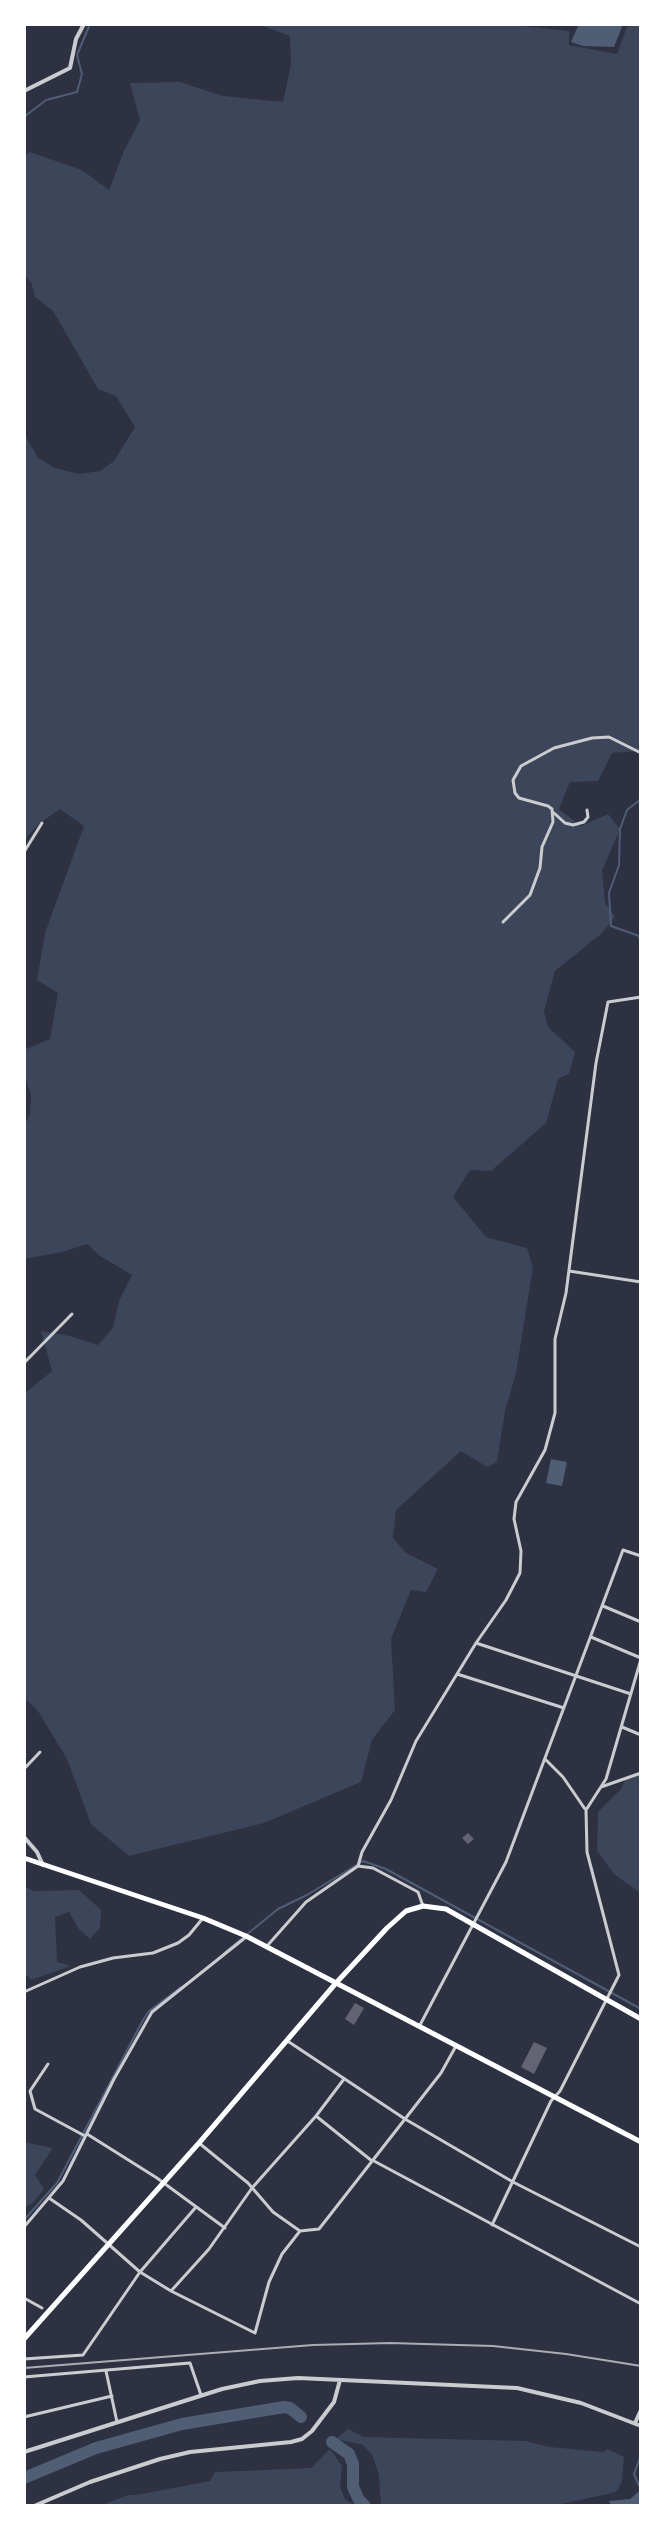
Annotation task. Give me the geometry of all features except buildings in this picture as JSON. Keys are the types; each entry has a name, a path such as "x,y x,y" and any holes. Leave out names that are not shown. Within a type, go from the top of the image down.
{"main road":[{"path":"24,1858 203,1918 246,1936 640,2139"},
{"path":"24,2339 199,2143 336,1983 406,1911 423,1906 441,1907 641,2019"}],"street":[{"path":"24,91 70,68 76,39 84,24"},
{"path":"587,810 586,819 573,825 565,823 548,806 519,798 513,780 521,766 554,748 592,738 609,737 641,753"},
{"path":"503,922 532,891 540,868 542,847 553,822 553,812"},
{"path":"24,852 42,823"},
{"path":"267,1946 306,1902 358,1866 416,1741 520,1573 521,1551 514,1519 516,1502 545,1450 550,1434 557,1378 555,1339 569,1271 596,1063 608,1002 641,997"},
{"path":"569,1271 641,1282"},
{"path":"24,1363 72,1314"},
{"path":"419,2026 506,1862 623,1550 641,1556"},
{"path":"603,1606 641,1622"},
{"path":"586,1810 601,1787 641,1659 591,1637"},
{"path":"476,1643 641,1696"},
{"path":"457,1674 564,1708"},
{"path":"622,1727 641,1735"},
{"path":"24,1769 40,1752"},
{"path":"492,2225 551,2101 619,1975 587,1852 586,1810 563,1777 545,1759"},
{"path":"601,1787 641,1773"},
{"path":"24,1837 43,1865"},
{"path":"358,1866 373,1868 418,1892 423,1906"},
{"path":"24,1992 80,1967 113,1958 153,1953 178,1943 203,1918"},
{"path":"24,2227 63,2181 84,2135 152,2012 246,1936"},
{"path":"287,2040 405,2119 513,2182 641,2247"},
{"path":"199,2143 252,2188 273,2212 300,2231 319,2229 441,2073 456,2046"},
{"path":"48,2064 30,2091 35,2109 84,2135 225,2228"},
{"path":"171,2291 344,2079"},
{"path":"316,2116 373,2161 641,2304"},
{"path":"49,2198 81,2220 140,2272 255,2333 274,2268 300,2231"},
{"path":"24,2359 83,2355 140,2272 196,2207"},
{"path":"24,2298 42,2308"},
{"path":"24,2377 190,2363 201,2395"},
{"path":"106,2371 117,2422"},
{"path":"24,2452 201,2395 260,2381 298,2378 517,2388 581,2403 641,2426"},
{"path":"34,2506 90,2482 160,2459 190,2452 302,2439 334,2402 340,2380"},
{"path":"24,2417 112,2396"},
{"path":"635,2423 641,2411"}],"shaded area":[{"path":"258,24 505,24 569,31 569,45 617,54 628,24 641,24 641,751 612,753 598,781 570,782 559,809 581,826 608,814 620,829 602,871 605,903 615,917 601,934 555,971 544,1011 548,1027 575,1052 569,1074 558,1079 546,1123 491,1171 470,1170 453,1197 486,1237 527,1248 533,1267 516,1373 505,1411 497,1462 487,1467 461,1451 396,1510 393,1538 406,1553 438,1569 426,1592 411,1590 391,1639 395,1710 372,1740 361,1782 264,1823 129,1856 91,1824 67,1759 38,1711 24,1697 24,1394 52,1371 41,1331 98,1345 113,1328 119,1301 132,1275 100,1256 87,1244 24,1259 24,1127 30,1114 31,1095 24,1074 24,1050 50,1039 58,993 37,980 45,933 84,826 60,809 40,823 24,840 24,433 38,458 55,468 79,474 100,471 114,461 135,427 116,396 98,389 53,311 35,297 31,282 24,275 24,155 30,152 82,170 109,190 140,120 130,83 180,82 223,96 283,102 291,64 290,36"},
{"path":"579,24 619,24 622,27 614,47 583,46 571,42"},
{"path":"551,1459 567,1462 562,1486 546,1483"},
{"path":"641,1773 641,1893 615,1875 597,1851 598,1812 621,1789 626,1777"},
{"path":"24,1886 34,1891 79,1890 101,1910 100,1928 90,1939 78,1928 69,1912 55,1917 57,1962 71,1966 31,1980 24,1972"},
{"path":"24,2142 53,2148 35,2175 44,2189 32,2204 24,2207"},
{"path":"348,2429 364,2437 526,2441 550,2447 603,2452 607,2449 624,2457 622,2481 617,2491 612,2493 552,2506 381,2506 379,2475 372,2455 363,2445 336,2439"},
{"path":"330,2449 342,2466 340,2487 345,2499 356,2506 99,2506 128,2495 210,2481 215,2472 311,2468"},
{"path":"641,2492 641,2506 611,2506 609,2501 630,2499"}],"waterway":[{"path":"24,117 46,100 77,92 82,74 77,55 90,24"},
{"path":"641,799 627,810 620,829 619,865 609,893 611,926 639,936 641,942"},
{"path":"224,1953 278,1909 363,1861 386,1869 641,2009"},
{"path":"24,2220 57,2183 149,2011 181,1987"},
{"path":"24,2478 96,2448 182,2424 284,2407 301,2417"},
{"path":"332,2442 349,2454 353,2464 353,2487 365,2506"},
{"path":"640,2458 634,2474 641,2490"}],"railway":[{"path":"24,2368 313,2345 390,2343 493,2346 641,2366"}]}
